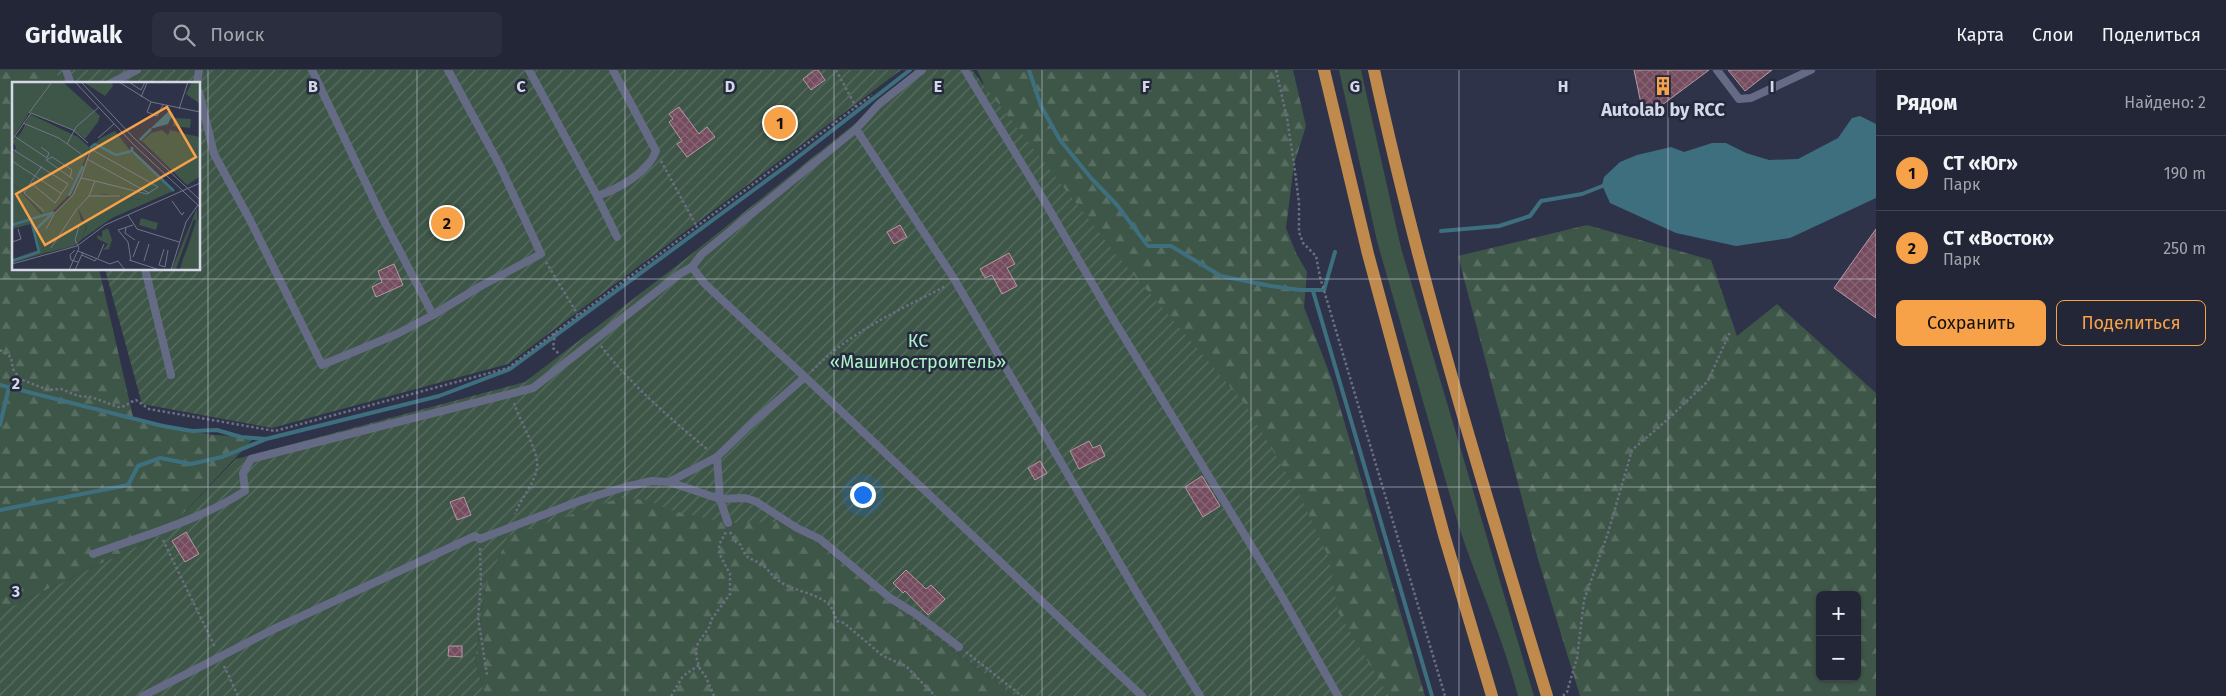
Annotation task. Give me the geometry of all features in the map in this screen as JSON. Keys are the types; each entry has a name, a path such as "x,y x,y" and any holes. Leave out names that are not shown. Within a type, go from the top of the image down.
{"main road":[{"path":"1324,70 1368,254 1444,535 1492,696"},
{"path":"1374,70 1395,168 1471,442 1547,696"}],"lane":[{"path":"66,70 70,82"},
{"path":"113,82 137,70"},
{"path":"312,70 381,215 433,315"},
{"path":"200,96 214,154 250,220 322,365 397,334 541,254 499,164 448,70"},
{"path":"529,70 617,237"},
{"path":"597,196 619,188 652,160 656,151 613,70"},
{"path":"93,554 194,519 245,491 243,473 251,459 533,388 678,275 692,267 702,254 856,129 880,104 922,70"},
{"path":"965,70 1115,322 1280,593 1338,696"},
{"path":"1717,70 1739,99 1752,98 1811,70"},
{"path":"856,129 956,281 1137,593 1200,696"},
{"path":"692,267 705,284 1142,696"},
{"path":"145,270 171,375"},
{"path":"669,482 717,457 751,424 805,377"},
{"path":"717,457 720,499 728,523"},
{"path":"143,696 274,629 475,536 480,539 582,500 625,487 652,482 669,482 720,499 745,498 755,501 820,539 890,598 916,614 959,647"}],"path":[{"path":"836,70 856,107"},
{"path":"1276,70 1287,118 1294,164 1299,202 1299,232 1304,244 1316,256 1321,281 1446,696"},
{"path":"0,350 11,357 13,369 20,380 48,390 61,389 78,396 91,397 118,407 125,406 136,400 148,409 275,431 508,368 878,91"},
{"path":"656,151 697,226"},
{"path":"541,254 578,314"},
{"path":"805,377 839,346 904,308 956,281"},
{"path":"554,342 555,332"},
{"path":"1563,696 1567,692 1577,658 1584,600 1608,533 1632,450 1667,420 1708,380 1730,332"},
{"path":"596,339 615,364 681,428 717,457"},
{"path":"510,528 517,509 525,497 537,469 538,457 532,448 511,394"},
{"path":"714,696 697,660 698,643 710,626 710,620 730,594 730,574 720,555 718,545 727,528 736,542 741,545 748,559 758,562 768,569 777,580 792,589 805,592 830,605 837,621 844,623 883,656 906,666 935,696"},
{"path":"159,531 238,696"},
{"path":"480,539 481,584 478,617 487,676"},
{"path":"959,647 1001,682 1022,696"},
{"path":"671,696 683,676 699,665"}],"green space":[{"path":"0,70 56,70 59,82 12,82 12,270 99,270 134,421 213,435 255,437 165,533 0,612"},
{"path":"56,70 901,70 508,364 272,428 142,404 105,270 200,270 200,82 59,82"},
{"name":"КС «Машиностроитель»","path":"922,70 972,70 1115,253 1245,404 1300,496 1329,558 1338,612 1389,696 1014,696 889,602 817,543 781,522 728,523 673,511 647,500 620,498 508,536 485,589 475,660 485,696 0,696 0,612 165,533 236,459 525,382 684,260"},
{"path":"977,70 1293,70 1306,126 1294,164 1286,228 1296,253 1307,272 1304,307 1332,380 1425,696 1338,696 1007,132"},
{"path":"1339,70 1361,70 1401,248 1534,696 1518,696 1505,653 1459,527 1377,241"},
{"path":"1587,225 1711,260 1737,336 1777,304 1876,393 1876,696 1580,696 1538,559 1458,256"},
{"path":"655,444 817,543 889,602 1014,696 485,696 475,660 485,589 508,536"}],"water":[{"path":"1860,116 1876,124 1876,198 1790,238 1736,246 1676,233 1610,203 1602,185 1604,177 1620,162 1637,155 1671,147 1684,152 1712,143 1726,143 1746,153 1769,160 1798,159 1838,138 1852,118"}],"building":[{"path":"815,70 818,70 825,80 811,90 803,79"},
{"name":"Autolab by RCC","path":"1634,70 1709,70 1662,105 1664,113 1644,118"},
{"path":"1728,70 1772,70 1745,91"},
{"path":"679,107 699,134 707,127 715,137 687,157 677,144 682,141 669,122 673,119 669,114"},
{"path":"900,225 907,237 894,244 887,232"},
{"path":"1876,229 1876,318 1834,288"},
{"path":"1009,253 1015,264 1007,268 1017,286 1002,294 992,275 985,278 980,269"},
{"path":"394,264 403,285 376,297 372,287 382,282 378,271"},
{"path":"1089,441 1093,448 1100,445 1105,456 1079,469 1070,451"},
{"path":"1040,461 1047,473 1035,480 1028,468"},
{"path":"1202,476 1220,506 1203,517 1185,487"},
{"path":"464,497 471,515 457,520 450,502"},
{"path":"186,532 199,554 185,562 172,541"},
{"path":"906,570 926,589 931,585 945,599 928,615 905,591 903,593 893,583"},
{"path":"449,646 462,646 462,657 448,656"}],"waterway":[{"path":"0,385 163,426 192,431 217,430 241,437 266,439 439,396 510,369 789,164 910,70"},
{"path":"1029,70 1041,106 1060,140 1091,178 1117,205 1148,246 1171,246 1221,276 1300,290 1324,290 1335,252"},
{"path":"1441,231 1499,226 1530,216 1541,201 1582,194 1605,185"},
{"path":"1313,291 1432,696"},
{"path":"0,425 9,387"},
{"path":"0,510 128,485 138,466 160,458 191,464 222,457 264,440"}],"place":[{"name":"Autolab by RCC","path":"1663,86"},
{"name":"СТ «Юг»","path":"780,123"},
{"name":"СТ «Восток»","path":"447,223"}]}
